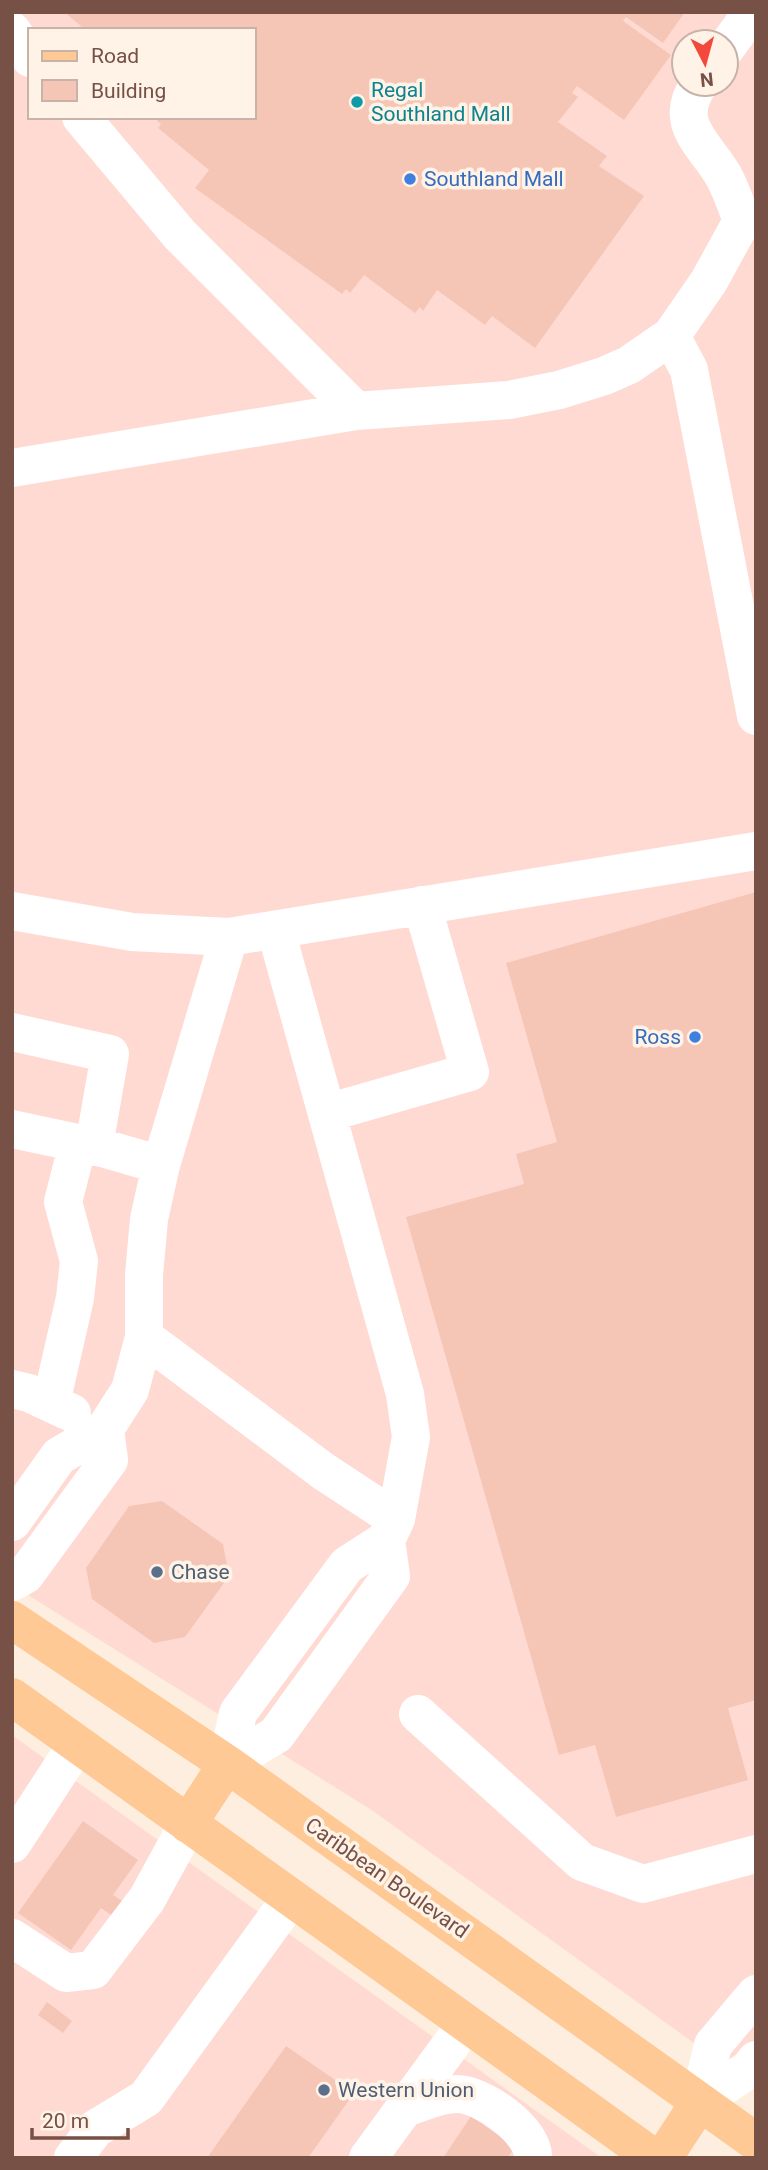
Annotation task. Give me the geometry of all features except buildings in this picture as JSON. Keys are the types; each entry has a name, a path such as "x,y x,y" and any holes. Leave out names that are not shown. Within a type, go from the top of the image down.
{"main road":[{"name":"Caribbean Boulevard","path":"12,1620 227,1764 699,2104 756,2142"},
{"path":"12,1697 654,2158"},
{"path":"188,1824 227,1764"},
{"path":"663,2158 699,2104"}],"lane":[{"path":"740,29 752,12"},
{"path":"12,31 28,55"},
{"path":"12,468 356,411 509,400 559,390 629,365 671,336 709,281 742,220 726,180 691,126 688,108 693,98"},
{"path":"83,119 180,235 356,411"},
{"path":"671,336 689,370 756,716"},
{"path":"12,911 132,932 229,937 756,851"},
{"path":"327,1113 470,1072 422,905"},
{"path":"227,1764 238,1713 347,1565 391,1530 408,1462 409,1415 276,931"},
{"path":"12,1522 59,1456 105,1429 130,1390 145,1337 146,1243 161,1165 229,937"},
{"path":"12,1032 110,1054 86,1145 62,1202 79,1261 75,1298 51,1403"},
{"path":"12,1129 161,1165"},
{"path":"145,1337 323,1471 391,1530"},
{"path":"12,1390 51,1403 105,1429"},
{"path":"12,1582 25,1575 109,1460 105,1429"},
{"path":"418,1714 582,1862 643,1884 756,1854"},
{"path":"12,1844 77,1744"},
{"path":"12,1938 66,1973 79,1974 93,1970 148,1899 188,1824"},
{"path":"73,2158 95,2129 146,2098 291,1898"},
{"path":"699,2104 713,2045 756,1994"},
{"path":"368,2158 408,2107 466,2024"},
{"path":"699,2104 749,2069 756,2060"},
{"path":"408,2107 443,2095 473,2096 509,2119 523,2134 534,2152 533,2158"}],"shaded area":[{"path":"12,12 756,12 756,2088 373,1811 12,1585"},
{"path":"12,1735 130,1820 602,2158 12,2158"}],"place":[{"name":"Regal Southland Mall","path":"357,102"},
{"name":"Southland Mall","path":"410,179"},
{"name":"Ross","path":"695,1037"},
{"name":"Chase","path":"157,1572"},
{"name":"Western Union","path":"324,2090"}]}
